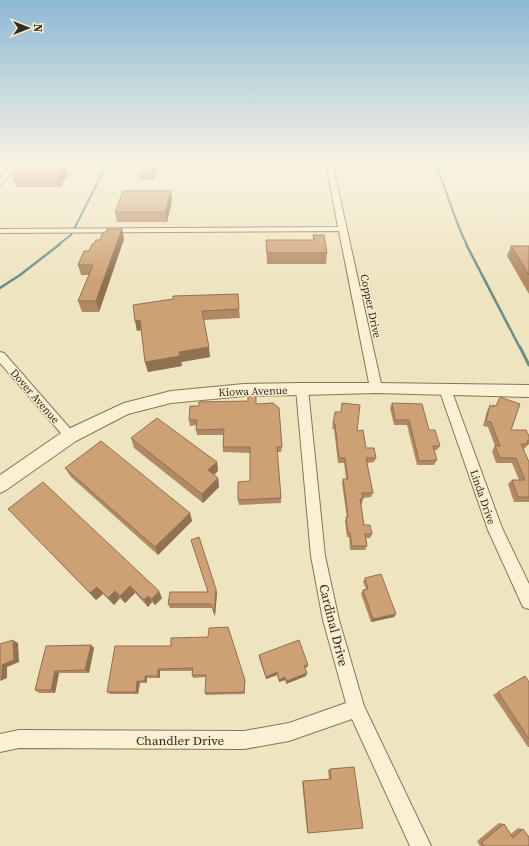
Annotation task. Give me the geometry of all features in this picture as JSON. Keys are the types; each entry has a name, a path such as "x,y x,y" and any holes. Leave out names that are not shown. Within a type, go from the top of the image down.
{"street":[{"name":"Copper Drive","path":"337,201 376,388"},
{"path":"0,230 342,229"},
{"name":"Dover Avenue","path":"0,356 70,436"},
{"name":"Kiowa Avenue","path":"0,485 70,436 124,409 171,397 244,390 302,389 376,388 529,391"},
{"name":"Cardinal Drive","path":"302,389 318,556 331,620 356,708 421,846"},
{"name":"Linda Drive","path":"445,389 495,530 529,602"},
{"name":"Chandler Drive","path":"0,743 19,739 244,740 289,732 356,708"}],"building":[{"path":"119,201 168,201 165,212 115,212"},
{"path":"107,229 122,229 96,301 78,301 93,265 78,265 84,251 89,251 92,244 94,244 96,240 100,240 103,232 106,232"},
{"path":"313,235 324,235 327,253 267,253 266,240 314,240"},
{"path":"511,246 529,246 529,275"},
{"path":"238,294 239,309 202,311 209,347 179,352 180,356 145,362 140,320 135,321 133,305 173,299 173,296"},
{"path":"248,396 256,396 256,404 273,403 279,408 282,447 277,447 281,498 238,500 238,482 250,481 250,447 223,447 224,429 196,430 197,420 189,420 190,406 199,406 199,402 248,401"},
{"path":"500,397 520,404 511,430 526,430 529,436 529,441 527,441 528,444 521,444 529,462 529,497 518,497 512,480 525,480 516,458 500,458 495,446 500,446 491,422 486,421 490,405 493,407 493,405 496,406"},
{"path":"342,403 360,405 357,431 363,430 366,448 374,448 376,458 366,458 373,493 362,493 363,499 360,499 364,525 370,525 372,534 365,534 367,546 352,546 350,533 348,533 346,517 348,517 343,479 348,479 345,458 339,458 335,424 333,424 335,412 341,412"},
{"path":"392,403 422,404 429,430 435,430 440,446 433,446 437,460 419,461 409,420 395,420"},
{"path":"157,418 217,462 208,470 218,478 202,494 131,438"},
{"path":"101,441 190,513 155,547 65,468"},
{"path":"43,482 159,591 152,599 148,596 144,600 130,586 120,596 115,591 108,598 97,587 90,593 8,509"},
{"path":"199,537 216,589 214,613 211,604 168,604 170,592 208,592 191,540"},
{"path":"381,574 396,614 373,619 363,590 368,589 365,578"},
{"path":"228,627 245,680 244,692 205,693 206,675 192,675 193,668 158,669 158,676 145,676 145,681 137,681 136,692 107,692 115,646 171,646 171,638 208,637 209,628"},
{"path":"13,640 14,660 2,665 2,676 0,677 0,644"},
{"path":"299,640 308,665 304,666 307,673 287,681 285,677 279,680 277,672 266,677 259,655"},
{"path":"91,645 85,670 55,671 51,690 35,690 46,646"},
{"path":"525,676 529,682 529,739 498,692"},
{"path":"354,767 363,828 308,833 303,781 331,779 330,769"},
{"path":"504,824 513,838 523,829 529,837 529,846 484,846 482,842"}],"waterway":[{"path":"58,245 71,235 88,201"},
{"path":"450,201 467,245"},
{"path":"0,288 20,275 60,244"},
{"path":"466,244 520,348"},
{"path":"520,347 529,365"}]}
